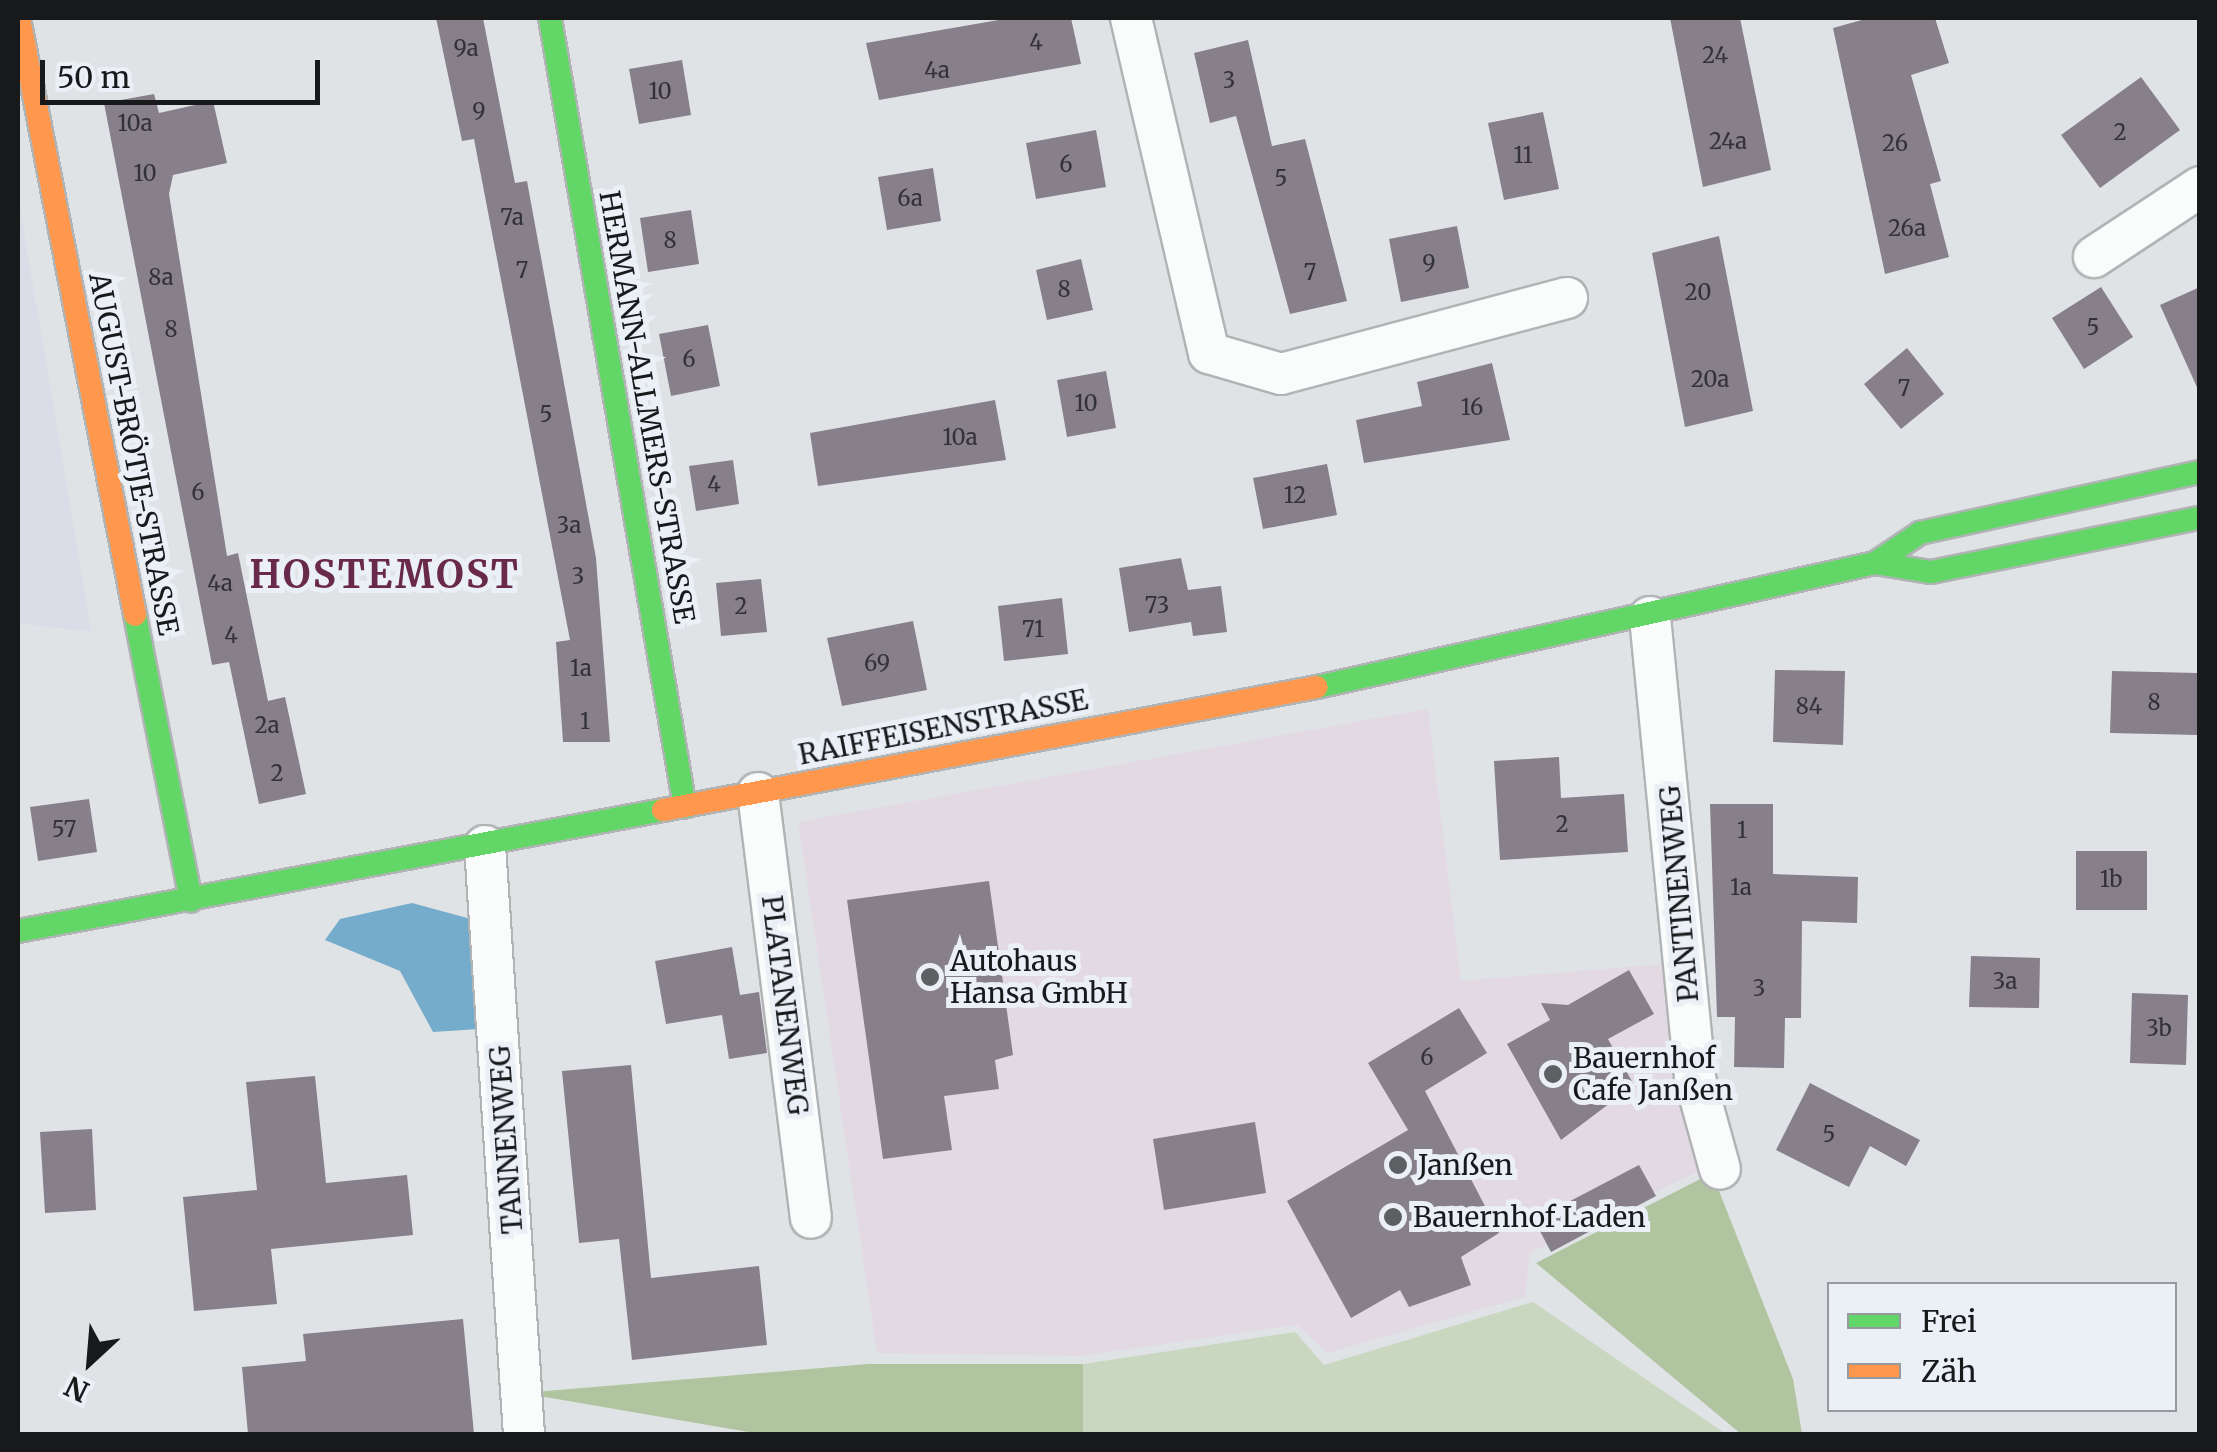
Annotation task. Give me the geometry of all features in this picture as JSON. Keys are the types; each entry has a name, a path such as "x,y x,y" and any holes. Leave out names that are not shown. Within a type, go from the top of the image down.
{"street":[{"name":"AUGUST-BRÖTJE-STRASSE","path":"19,18 190,901"},
{"name":"HERMANN-ALLMERS-STRASSE","path":"550,18 685,807"},
{"path":"1132,18 1209,353 1281,374 1567,298"},
{"path":"2094,257 2200,187"},
{"name":"RAIFFEISENSTRASSE","path":"18,931 485,846 1650,617 1875,562 1920,533 2200,472"},
{"name":"RAIFFEISENSTRASSE","path":"1875,562 1931,572 2200,518"},
{"name":"PANTINENWEG","path":"1650,617 1695,1079 1720,1169"},
{"name":"PLATANENWEG","path":"758,793 811,1218"},
{"name":"TANNENWEG","path":"485,846 524,1434"}],"shaded area":[{"path":"18,196 91,632 18,623"},
{"path":"1428,709 1461,981 1674,963 1709,1166 1530,1253 1525,1297 1327,1353 1297,1325 1082,1356 877,1353 798,822"}],"green space":[{"path":"1712,1173 1793,1379 1802,1434 1741,1434 1536,1263"},
{"path":"1533,1302 1726,1434 1083,1434 1083,1364 1295,1332 1324,1365"},
{"path":"868,1364 1083,1364 1083,1434 760,1434 522,1393"}],"water":[{"path":"412,903 471,919 479,1029 433,1032 400,971 325,940 340,919"}],"building":[{"path":"436,18 483,18 515,183 527,181 596,558 610,742 563,742 556,642 570,640 474,139 462,141"},
{"path":"1010,18 1071,18 1081,64 879,100 866,43"},
{"path":"1670,18 1740,18 1771,170 1703,187"},
{"path":"1869,18 1935,18 1949,63 1911,75 1941,181 1930,184 1949,257 1885,274 1833,28"},
{"path":"1248,40 1272,146 1305,139 1347,301 1290,314 1236,116 1210,123 1194,53"},
{"path":"682,60 691,115 639,124 629,69"},
{"path":"2141,77 2180,130 2100,188 2061,135"},
{"path":"154,94 159,113 213,101 227,163 173,175 169,194 227,556 238,553 268,701 285,697 306,794 259,804 229,662 212,665 104,103"},
{"path":"1543,112 1559,189 1504,200 1488,123"},
{"path":"1096,130 1106,187 1036,199 1026,143"},
{"path":"933,168 941,221 887,230 878,177"},
{"path":"691,210 699,264 648,272 640,218"},
{"path":"1457,226 1469,288 1401,302 1389,239"},
{"path":"1719,236 1753,411 1685,427 1652,253"},
{"path":"1081,259 1093,310 1047,320 1036,270"},
{"path":"2101,287 2133,337 2084,369 2052,318"},
{"path":"2200,287 2200,394 2160,305"},
{"path":"708,325 720,386 671,396 659,334"},
{"path":"1907,348 1944,394 1901,429 1864,384"},
{"path":"1492,363 1510,440 1364,463 1356,420 1422,406 1417,382"},
{"path":"1106,371 1116,428 1067,437 1057,380"},
{"path":"995,400 1006,460 818,486 810,433"},
{"path":"733,460 739,504 696,511 689,466"},
{"path":"1327,464 1337,515 1263,529 1253,478"},
{"path":"1181,558 1188,590 1221,586 1227,632 1193,636 1191,622 1129,632 1119,568"},
{"path":"761,579 767,632 721,636 716,583"},
{"path":"1062,598 1068,654 1004,661 998,606"},
{"path":"913,621 927,690 842,706 827,638"},
{"path":"1775,670 1845,671 1843,745 1773,742"},
{"path":"2112,671 2198,673 2197,735 2110,733"},
{"path":"1559,757 1561,798 1624,794 1628,852 1500,860 1494,761"},
{"path":"89,799 97,852 38,861 30,807"},
{"path":"1710,804 1773,804 1773,874 1858,877 1857,923 1802,921 1801,1018 1785,1018 1784,1068 1734,1067 1735,1017 1717,1017"},
{"path":"2076,851 2147,851 2147,910 2076,910"},
{"name":"Autohaus Hansa GmbH","path":"989,881 1013,1055 995,1060 999,1089 944,1096 952,1150 883,1159 847,900"},
{"path":"732,947 740,995 759,992 767,1053 729,1059 722,1015 666,1024 655,961"},
{"path":"1971,956 2040,958 2039,1008 1969,1007"},
{"path":"1629,970 1654,1014 1608,1039 1634,1085 1561,1140 1507,1044 1550,1020 1541,1003 1568,1005"},
{"path":"2132,993 2188,995 2186,1065 2130,1063"},
{"name":"Bauernhof Laden","path":"1459,1008 1487,1053 1425,1091 1499,1233 1461,1257 1471,1285 1409,1307 1400,1290 1351,1318 1287,1201 1408,1130 1368,1063"},
{"path":"631,1065 651,1278 759,1266 767,1345 632,1360 619,1239 579,1243 562,1071"},
{"path":"315,1076 326,1183 407,1175 413,1235 271,1249 277,1304 194,1311 183,1197 257,1190 246,1082"},
{"path":"1810,1083 1920,1140 1906,1166 1870,1146 1849,1187 1776,1150"},
{"path":"1255,1122 1266,1193 1164,1210 1153,1139"},
{"path":"92,1129 96,1210 45,1213 40,1132"},
{"path":"1639,1165 1656,1196 1551,1252 1534,1220"},
{"path":"463,1319 474,1434 248,1434 242,1367 306,1361 303,1334"}],"traffic: fast":[{"path":"550,18 685,807"},
{"path":"1317,687 1875,563 1920,533 2200,472"},
{"path":"1875,563 1931,572 2200,518"},
{"path":"135,615 191,901"},
{"path":"18,931 663,810"}],"traffic: slow":[{"path":"19,18 135,615"},
{"path":"663,810 1317,687"}],"place":[{"name":"Autohaus Hansa GmbH","path":"930,977"},
{"name":"Bauernhof Cafe Janßen","path":"1553,1074"},
{"name":"Janßen","path":"1398,1165"},
{"name":"Bauernhof Laden","path":"1393,1217"}],"district":[{"name":"HOSTEMOST","path":"385,575"}]}
